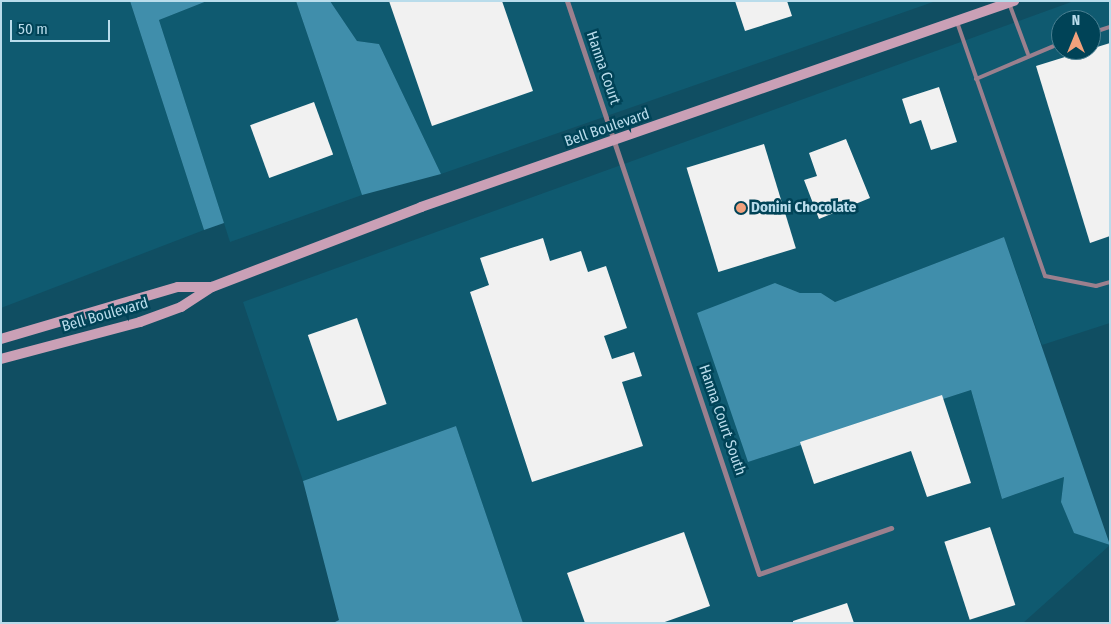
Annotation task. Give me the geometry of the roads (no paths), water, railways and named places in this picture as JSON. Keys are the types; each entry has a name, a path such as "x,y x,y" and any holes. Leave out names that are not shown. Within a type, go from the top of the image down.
{"main road":[{"name":"Bell Boulevard","path":"1,359 140,322 181,307 212,287 421,207 616,142 1011,2"},
{"name":"Bell Boulevard","path":"1,339 178,288 212,287"}],"street":[{"name":"Hanna Court","path":"567,1 616,142"},
{"name":"Hanna Court South","path":"616,142 759,574 891,528"}],"lane":[{"path":"1011,2 1028,54"},
{"path":"956,22 1045,276 1096,286 1110,282"},
{"path":"976,79 1028,54 1051,46"}],"place":[{"name":"Donini Chocolate","path":"741,208"}]}
